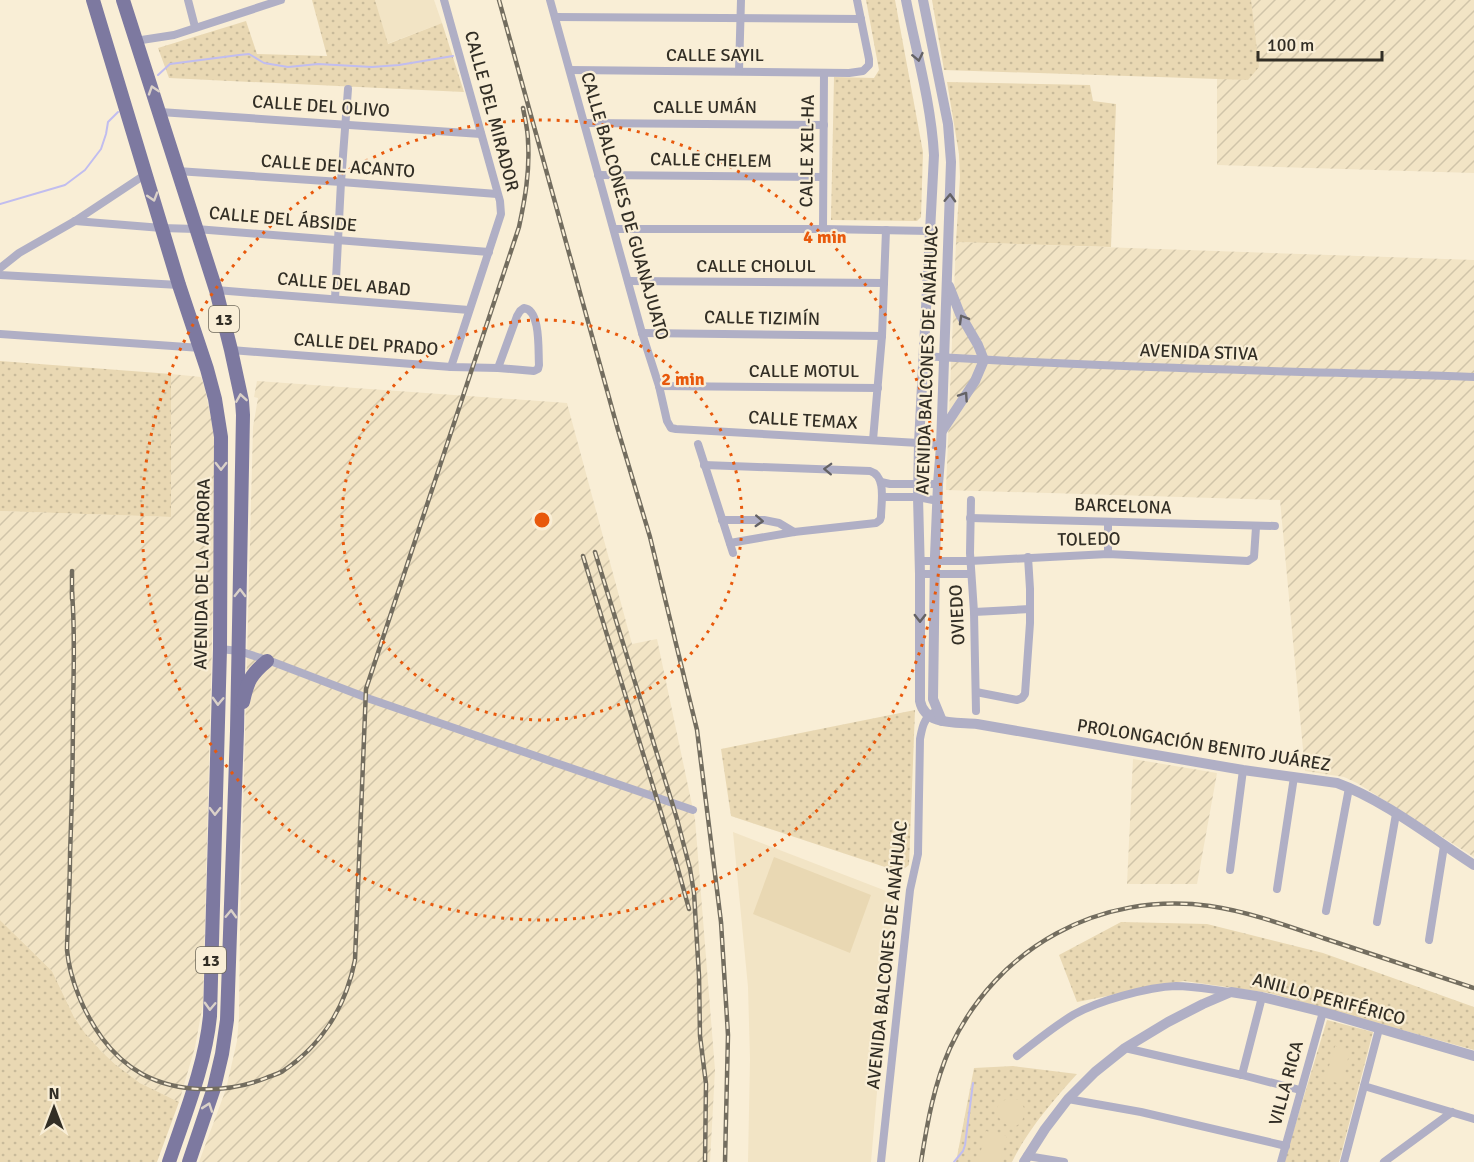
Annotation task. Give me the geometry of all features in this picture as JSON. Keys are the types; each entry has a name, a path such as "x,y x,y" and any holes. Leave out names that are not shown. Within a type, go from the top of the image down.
{"main road":[{"name":"AVENIDA DE LA AURORA","path":"93,0 179,285 201,348 215,399 221,437 220,649 209,1024 192,1094 169,1162"},
{"name":"13","path":"123,0 216,290 231,350 243,415 237,731 227,1020 214,1088 189,1162"},
{"path":"237,731 248,682 258,668 267,661"}],"street":[{"path":"188,0 195,27"},
{"path":"135,41 174,35 281,0"},
{"name":"CALLE DEL MIRADOR","path":"444,0 500,201 500,219 451,368"},
{"name":"CALLE BALCONES DE GUANAJUATO","path":"550,0 667,421"},
{"path":"739,71 741,0"},
{"path":"555,17 861,18 857,0"},
{"name":"AVENIDA BALCONES DE ANÁHUAC","path":"881,1162 910,890 918,854 920,739 927,716 920,701 918,484 934,176 933,137 906,0"},
{"name":"AVENIDA BALCONES DE ANÁHUAC","path":"922,0 949,135 951,162 935,558 933,699 938,710"},
{"name":"CALLE SAYIL","path":"570,70 859,72 867,69 870,62 861,18"},
{"name":"CALLE XEL-HA","path":"822,229 824,73"},
{"path":"335,299 348,89"},
{"name":"CALLE DEL OLIVO","path":"160,112 480,134"},
{"name":"CALLE UMÁN","path":"585,123 824,125"},
{"name":"CALLE DEL ACANTO","path":"177,171 497,194"},
{"path":"0,268 19,253 75,221 146,174"},
{"name":"CALLE CHELEM","path":"598,175 823,177"},
{"name":"CALLE DEL ÁBSIDE","path":"75,221 489,252"},
{"path":"614,229 930,231 942,236 947,260"},
{"path":"873,440 882,336 886,230"},
{"path":"0,275 179,285"},
{"path":"941,431 975,381 984,360 956,307 947,277"},
{"name":"CALLE CHOLUL","path":"628,281 884,283"},
{"name":"CALLE DEL ABAD","path":"216,290 469,310"},
{"name":"CALLE DEL PRADO","path":"231,350 451,368 498,368 534,372 538,368 536,321 529,309 524,308 517,316 498,368"},
{"name":"CALLE TIZIMÍN","path":"642,333 882,336"},
{"path":"0,334 201,348"},
{"name":"AVENIDA STIVA","path":"924,356 1136,366 1474,376"},
{"name":"CALLE MOTUL","path":"659,386 878,388"},
{"name":"CALLE TEMAX","path":"667,421 671,428 676,429 941,446"},
{"path":"698,444 733,553"},
{"path":"704,465 870,471 878,474 881,482 881,517 876,523 794,532 730,543"},
{"path":"881,482 938,484"},
{"path":"882,497 918,497 938,501"},
{"name":"OVIEDO","path":"970,500 976,711"},
{"name":"BARCELONA","path":"970,518 1275,526"},
{"path":"722,520 764,520 779,523 794,532"},
{"path":"1107,522 1108,554"},
{"name":"TOLEDO","path":"935,558 970,561 1108,554 1248,561 1255,555 1256,527"},
{"path":"976,692 1017,700 1026,692 1030,609 1028,557"},
{"path":"920,558 935,558"},
{"path":"920,577 971,574"},
{"path":"974,612 1030,609"},
{"path":"220,649 239,651 370,699 693,810"},
{"path":"927,716 938,710 942,722"},
{"name":"PROLONGACIÓN BENITO JUÁREZ","path":"927,716 942,722 977,724 1243,770 1324,780 1349,788 1396,814 1474,865"},
{"path":"1230,870 1243,770"},
{"path":"1277,889 1294,777"},
{"path":"1326,911 1349,788"},
{"path":"1377,922 1396,814"},
{"path":"1429,940 1444,846"},
{"path":"1017,1056 1075,1014 1131,994 1177,986 1232,992"},
{"name":"ANILLO PERIFÉRICO","path":"1026,1159 1068,1099 1095,1072 1125,1048 1168,1022 1232,992 1323,1012 1474,1056"},
{"path":"1242,1075 1262,997"},
{"name":"VILLA RICA","path":"1281,1162 1323,1012"},
{"path":"1344,1162 1379,1029"},
{"path":"1125,1048 1300,1090"},
{"path":"1364,1086 1474,1119"},
{"path":"1068,1099 1141,1112 1286,1146"},
{"path":"1383,1162 1452,1112"},
{"path":"1026,1159 1064,1162"}],"shaded area":[{"path":"312,0 375,0 388,44 442,23 464,92 169,78 158,48 246,21 257,54 327,56"},
{"path":"375,0 434,0 442,23 387,44"},
{"path":"866,0 895,0 923,152 921,217 917,221 831,220 834,77 874,78 879,70"},
{"path":"932,0 1251,0 1259,67 1248,80 944,70"},
{"path":"1217,0 1474,0 1474,173 1217,165"},
{"path":"947,82 1090,85 1093,101 1116,104 1111,247 956,242 959,154"},
{"path":"956,242 1474,260 1474,857 1357,783 1344,777 1305,771 1280,500 946,490"},
{"path":"0,361 171,374 171,517 0,511"},
{"path":"171,374 201,377 216,452 203,1004 195,1047 179,1102 140,1083 101,1051 74,1017 52,971 0,920 0,511 171,517"},
{"path":"257,381 567,403 632,644 657,639 695,819 715,1070 710,1162 199,1162 226,1089 237,1041 239,1018 253,427 258,398 254,397"},
{"path":"915,710 909,865 900,872 731,816 721,749"},
{"path":"1133,759 1217,773 1197,884 1127,884"},
{"path":"733,832 894,894 871,1162 748,1162 750,1059 748,987"},
{"path":"774,857 871,895 850,953 753,914"},
{"path":"0,920 52,971 74,1017 101,1051 140,1083 179,1102 157,1162 0,1162"},
{"path":"1121,922 1207,924 1323,953 1474,1007 1474,1050 1269,993 1184,981 1077,1002 1059,955"},
{"path":"1327,1020 1373,1032 1339,1162 1284,1162"},
{"path":"1335,1046 1350,1050 1342,1084 1325,1080"},
{"path":"1013,1066 1077,1074 1033,1127 1012,1162 956,1162 974,1068"},
{"path":"1010,1099 1020,1100 1025,1110 1022,1122 1013,1128 1003,1122 996,1112 1000,1103"},
{"path":"986,1131 1007,1136 1000,1162 978,1162"}],"waterway":[{"path":"158,75 170,64 249,54 264,63 288,67 318,64 372,67 453,56"},
{"path":"0,204 65,185 85,170 101,149 108,122 118,112"},
{"path":"954,1162 965,1145 973,1083"}],"railway":[{"path":"499,0 618,430 650,537 697,730 721,922 728,1035 725,1162"},
{"path":"72,592 74,620 73,761 67,950 71,973 79,996 95,1028 111,1049 131,1067 156,1081 187,1088 220,1089 251,1083 279,1073 297,1061 321,1037 339,1008 351,977 355,960 366,689 519,227 528,163 528,133 523,108"},
{"path":"595,552 677,819 690,869 694,893 699,976 700,1036 706,1084 705,1162"},
{"path":"583,556 689,909"},
{"path":"72,571 72,599"},
{"path":"921,1162 935,1090 950,1048 970,1012 995,981 1024,955 1056,933 1092,918 1130,908 1169,904 1224,908 1281,924 1474,988"}]}
